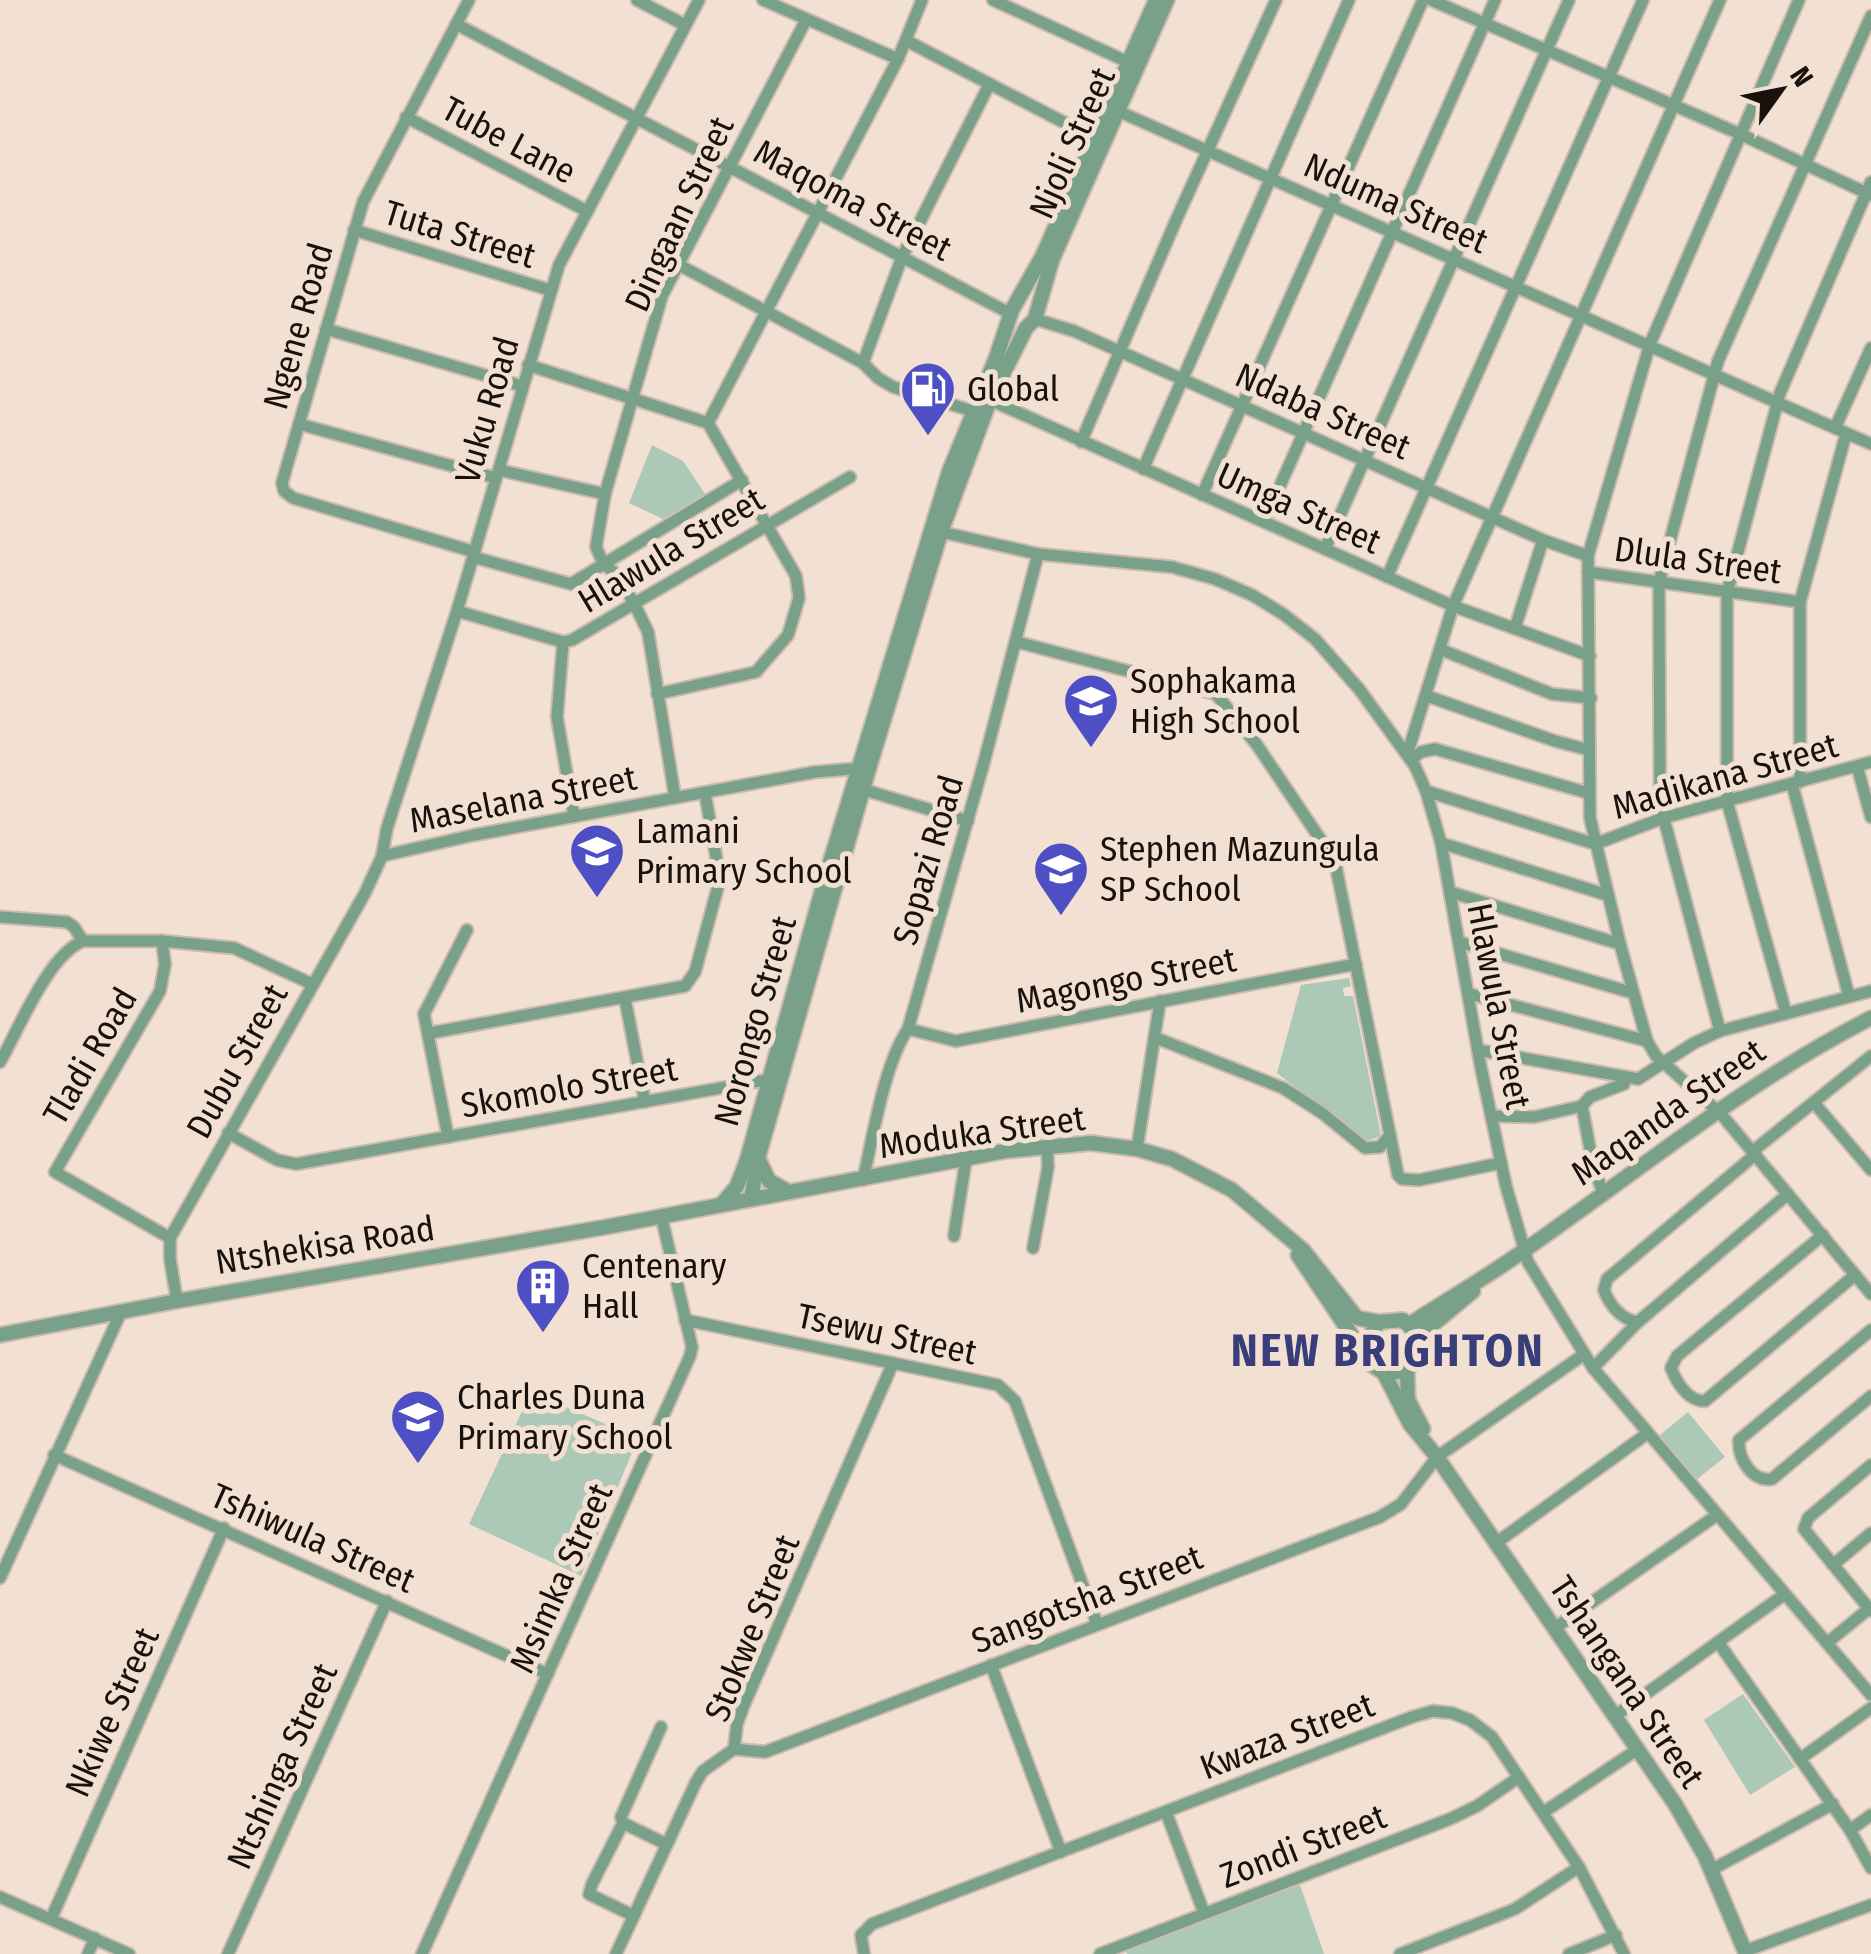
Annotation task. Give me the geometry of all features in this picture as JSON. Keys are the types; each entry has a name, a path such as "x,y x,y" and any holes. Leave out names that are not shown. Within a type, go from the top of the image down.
{"street":[{"name":"Ngene Road","path":"468,0 368,189 282,483 286,494 474,554"},
{"path":"637,0 685,25"},
{"name":"Vuku Road","path":"382,856 387,828 457,611 558,265 699,0"},
{"path":"763,0 898,59"},
{"path":"708,423 898,59 922,0"},
{"path":"992,0 1128,62"},
{"name":"Njoli Street","path":"927,559 973,411 1013,312 1156,0"},
{"name":"Njoli Street","path":"1032,320 1052,260 1168,0"},
{"path":"1081,442 1276,0"},
{"path":"1143,469 1348,0"},
{"path":"1202,495 1423,0"},
{"path":"1431,0 1869,190 1778,401 1727,593 1727,800 1786,1014"},
{"path":"1264,522 1495,0"},
{"path":"1325,548 1568,0"},
{"path":"1386,576 1643,0"},
{"path":"1409,758 1453,606 1720,0"},
{"path":"1798,0 1650,344 1588,556 1588,793 1607,895 1647,1041 1663,1066 1716,1109 1871,1294"},
{"path":"1720,1031 1664,818 1659,779 1659,582 1718,361 1871,16"},
{"name":"Dingaan Street","path":"603,563 596,547 605,494 662,296 806,20"},
{"name":"Maqoma Street","path":"456,24 1013,312"},
{"path":"907,40 1094,138"},
{"path":"864,363 902,257 989,85"},
{"name":"Nduma Street","path":"1120,112 1871,444"},
{"name":"Tube Lane","path":"406,117 587,212"},
{"name":"Tuta Street","path":"354,230 550,290"},
{"path":"679,265 864,363 893,388 973,411"},
{"path":"927,559 941,532 990,400 1032,320 1028,304 1013,312 1018,327 1032,320"},
{"name":"Ndaba Street","path":"1032,320 1062,326 1588,556"},
{"path":"326,328 522,386"},
{"path":"1849,996 1796,783 1800,602 1841,431 1871,348"},
{"path":"528,365 708,423 792,564 798,587 797,605 788,635 752,676 657,694"},
{"name":"Umga Street","path":"990,400 1453,606 1590,656"},
{"path":"299,424 498,474 605,494"},
{"name":"Hlawula Street","path":"457,611 563,642 572,640 850,477"},
{"path":"474,554 566,584 577,581 742,480"},
{"name":"Hlawula Street","path":"941,532 1038,554 1172,567 1215,579 1252,594 1315,639 1360,688 1409,758 1426,791 1442,843 1491,1116 1524,1251 1582,1354 1871,1695"},
{"path":"1514,628 1544,540"},
{"name":"Sopazi Road","path":"863,1180 887,1083 898,1046 908,1029 968,821 1038,554"},
{"name":"Norongo Street","path":"721,1205 740,1180 927,559"},
{"path":"603,563 616,574 634,603"},
{"name":"Dlula Street","path":"1588,572 1800,602"},
{"name":"Maselana Street","path":"634,603 650,638 675,797"},
{"path":"563,642 557,717 574,816"},
{"path":"1017,642 1216,694 1257,745 1336,867 1394,1167 1402,1179 1419,1180 1501,1163"},
{"path":"1442,650 1552,694 1591,698"},
{"path":"1427,696 1555,742 1589,750"},
{"path":"1409,758 1434,749 1588,793"},
{"name":"Madikana Street","path":"1595,844 1664,818 1871,762"},
{"path":"1857,766 1871,817"},
{"name":"Maselana Street","path":"382,856 675,797 815,772 865,768"},
{"path":"859,788 968,821"},
{"name":"Norongo Street","path":"751,1199 758,1158 859,788"},
{"path":"1426,791 1595,844"},
{"path":"430,1033 677,990 693,976 720,876 706,792"},
{"path":"1442,843 1607,895"},
{"name":"Dubu Street","path":"170,1238 365,893 382,856"},
{"path":"1450,892 1620,944"},
{"path":"0,917 67,922 82,941"},
{"path":"448,1137 424,1014 467,930"},
{"name":"Tladi Road","path":"0,1062 58,960 72,946 82,941 162,941 165,964 160,991 55,1172 170,1238"},
{"path":"162,941 234,948 312,984"},
{"path":"1459,942 1633,993"},
{"name":"Magongo Street","path":"908,1029 956,1041 1356,964"},
{"path":"1478,1050 1625,1079 1643,1078 1694,1043 1720,1031 1871,991"},
{"path":"1470,994 1647,1041"},
{"path":"626,999 645,1102"},
{"path":"1138,1150 1160,1001"},
{"name":"Maqanda Street","path":"1414,1330 1716,1109 1871,1018"},
{"path":"1156,1038 1268,1082 1310,1105 1364,1148 1380,1146 1390,1134"},
{"path":"1638,1322 1627,1320 1610,1302 1604,1290 1607,1279 1869,1061"},
{"name":"Skomolo Street","path":"228,1133 291,1164 378,1152 771,1079"},
{"path":"1491,1116 1534,1118 1582,1106 1590,1096 1624,1084 1625,1079"},
{"path":"1815,1104 1871,1170"},
{"path":"1582,1106 1593,1165 1603,1193"},
{"name":"Moduka Street","path":"660,1214 1046,1146 1091,1143 1138,1150 1216,1180 1256,1207 1316,1265 1357,1318 1379,1322"},
{"path":"1033,1248 1048,1167 1046,1146"},
{"name":"Norongo Street","path":"758,1158 769,1181 789,1192"},
{"path":"954,1236 966,1159"},
{"path":"1593,1368 1638,1322 1788,1194"},
{"name":"Ntshekisa Road","path":"0,1335 660,1214"},
{"name":"Msimka Street","path":"422,1954 690,1356 692,1347 660,1214"},
{"path":"1823,1235 1678,1356 1671,1368 1677,1380 1692,1398 1705,1401 1855,1275"},
{"name":"Moduka Street","path":"1288,1237 1367,1357"},
{"path":"170,1238 177,1300"},
{"path":"0,1578 120,1312"},
{"path":"1395,1318 1414,1330 1421,1352 1407,1371 1384,1374 1367,1357 1366,1341 1379,1322 1395,1318"},
{"name":"Tsewu Street","path":"685,1320 998,1385 1011,1395 1097,1624"},
{"path":"1871,1330 1739,1440 1739,1453 1756,1476 1772,1479 1871,1396"},
{"name":"Sangotsha Street","path":"734,1749 764,1752 1380,1517 1401,1504 1437,1457 1582,1354"},
{"name":"Stokwe Street","path":"616,1954 699,1777 734,1749 737,1724 893,1363"},
{"name":"Tshangana Street","path":"1407,1371 1408,1400 1437,1457"},
{"name":"Tshangana Street","path":"1384,1374 1410,1424 1437,1457 1692,1831 1745,1953"},
{"path":"1496,1543 1648,1432"},
{"name":"Tshiwula Street","path":"54,1455 548,1674"},
{"path":"1827,1642 1870,1609 1805,1532 1804,1522 1871,1465"},
{"path":"1555,1628 1717,1515"},
{"name":"Nkiwe Street","path":"51,1919 224,1528"},
{"path":"1832,1565 1871,1533"},
{"path":"1615,1716 1786,1594"},
{"name":"Ntshinga Street","path":"228,1954 387,1601"},
{"path":"1718,1642 1833,1804 1871,1868"},
{"path":"991,1665 1062,1852"},
{"path":"1800,1758 1871,1708"},
{"name":"Kwaza Street","path":"864,1954 860,1944 862,1932 872,1924 1433,1711 1461,1715 1492,1738 1578,1867 1624,1954"},
{"path":"661,1727 620,1817 623,1824 666,1844"},
{"path":"1544,1812 1638,1750"},
{"name":"Zondi Street","path":"1100,1954 1450,1819 1519,1777"},
{"path":"1711,1870 1833,1804"},
{"path":"1166,1812 1204,1913"},
{"path":"1850,1830 1871,1815"},
{"path":"623,1824 588,1892 634,1916"},
{"path":"1400,1954 1516,1909 1578,1867"},
{"path":"0,1897 129,1954"},
{"path":"1745,1953 1871,1906"},
{"path":"1569,1954 1616,1935"},
{"path":"88,1954 95,1938"}],"green space":[{"path":"652,445 683,461 705,494 663,519 629,503"},
{"path":"1349,978 1351,986 1343,988 1344,996 1353,996 1381,1136 1364,1142 1277,1073 1301,985"},
{"path":"559,1404 638,1438 581,1576 469,1524 523,1409"},
{"path":"1688,1412 1725,1457 1696,1480 1660,1435"},
{"path":"1743,1694 1795,1767 1750,1795 1704,1720"},
{"path":"1300,1885 1324,1954 1127,1954 1126,1950"}],"place":[{"name":"Global","path":"928,438"},
{"name":"Sophakama High School","path":"1091,750"},
{"name":"Lamani Primary School","path":"597,900"},
{"name":"Stephen Mazungula SP School","path":"1061,918"},
{"name":"Centenary Hall","path":"543,1335"},
{"name":"Charles Duna Primary School","path":"418,1466"}],"district":[{"name":"NEW BRIGHTON","path":"1388,1350"}]}
